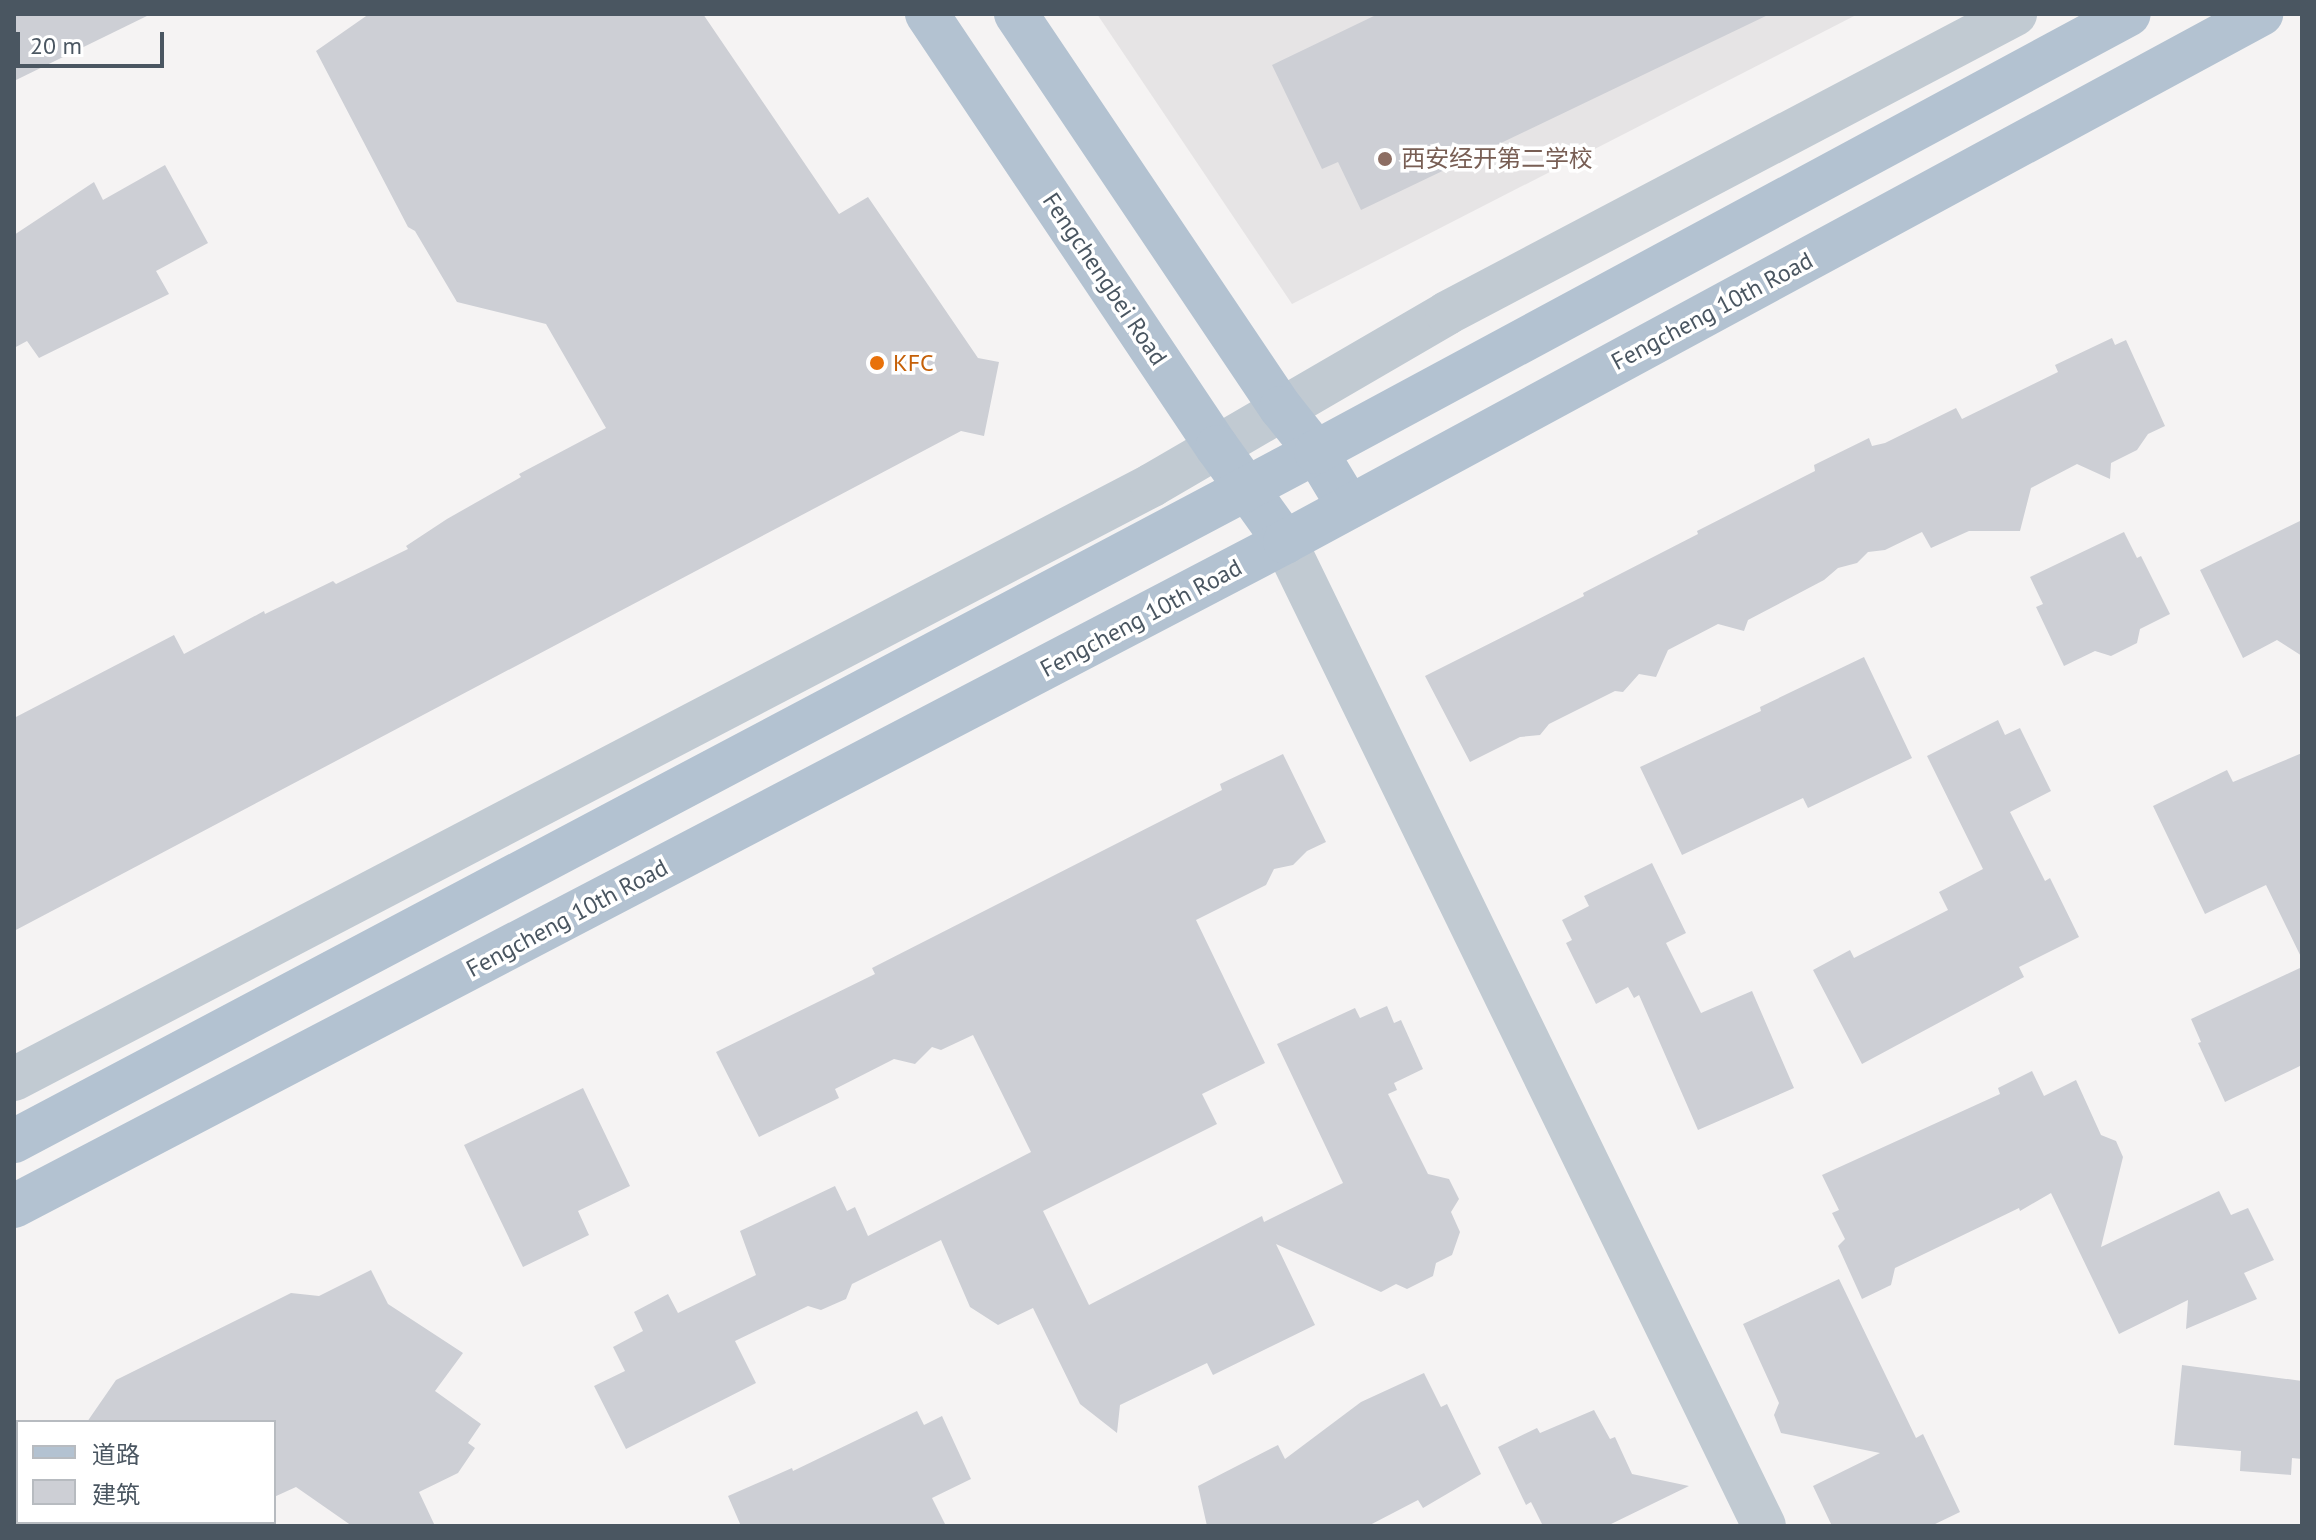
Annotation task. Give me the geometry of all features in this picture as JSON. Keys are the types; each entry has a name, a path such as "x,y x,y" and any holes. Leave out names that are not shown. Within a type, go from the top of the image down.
{"main road":[{"name":"Fengchengbei Road","path":"927,14 1217,447 1285,542"},
{"path":"1016,14 1281,408 1316,452 1349,507"},
{"path":"14,1141 1316,452 2129,14"},
{"name":"Fengcheng 10th Road","path":"14,1206 1285,542 2261,14"}],"street":[{"path":"14,1079 1079,523 1447,313 2015,14"},
{"path":"1285,542 1764,1526"}],"shaded area":[{"name":"西安经开第二学校","path":"1097,14 1858,14 1292,304"}],"building":[{"path":"14,14 151,14 14,81"},
{"path":"369,14 703,14 839,214 868,197 978,358 999,362 984,436 961,431 14,931 14,718 174,635 184,654 264,611 265,614 333,581 336,584 408,549 406,546 447,519 521,477 519,474 606,428 546,324 457,302 415,231 408,227 316,51"},
{"path":"1378,14 1770,14 1361,210 1338,162 1322,169 1272,65"},
{"path":"165,165 208,243 156,271 169,294 39,358 27,341 14,348 14,235 94,182 103,200"},
{"path":"2112,338 2115,345 2126,340 2165,426 2148,434 2137,450 2111,463 2110,479 2077,464 2031,488 2020,531 1969,531 1931,548 1922,532 1885,550 1868,552 1857,563 1838,568 1824,580 1748,620 1744,631 1718,624 1668,650 1656,677 1639,674 1623,692 1615,691 1549,724 1540,735 1520,737 1470,762 1425,676 1584,596 1583,593 1698,534 1697,531 1815,471 1814,465 1869,438 1872,446 1885,443 1956,408 1962,419 2058,372 2055,365"},
{"path":"2302,520 2302,656 2277,640 2243,658 2200,570"},
{"path":"2124,532 2137,558 2141,556 2170,614 2140,629 2137,643 2111,656 2095,651 2064,666 2036,607 2043,604 2030,577"},
{"path":"1864,657 1912,758 1808,808 1803,798 1682,855 1640,767 1761,711 1760,707"},
{"path":"1998,720 2005,735 2020,728 2051,791 2010,812 2045,881 2050,878 2079,937 2019,967 2024,977 1862,1064 1813,970 1850,950 1854,958 1948,910 1939,892 1983,869 1927,756"},
{"path":"2302,753 2302,959 2266,885 2205,914 2153,806 2227,770 2233,782"},
{"path":"1283,754 1326,842 1307,851 1293,865 1274,869 1266,885 1196,920 1265,1063 1202,1094 1217,1124 1043,1211 1089,1305 1262,1216 1264,1222 1343,1183 1277,1044 1355,1008 1360,1018 1387,1006 1394,1023 1401,1020 1423,1069 1394,1083 1397,1090 1388,1094 1428,1174 1449,1179 1459,1199 1451,1212 1460,1232 1452,1255 1436,1263 1433,1276 1407,1289 1396,1284 1381,1292 1276,1244 1315,1325 1213,1375 1207,1363 1120,1405 1117,1433 1080,1404 1033,1308 998,1325 970,1307 941,1240 852,1284 846,1299 821,1310 808,1306 735,1341 756,1383 626,1449 594,1386 625,1371 613,1347 643,1331 634,1312 668,1294 678,1313 756,1275 740,1231 835,1186 847,1211 855,1207 868,1236 1031,1152 973,1035 941,1050 932,1047 915,1064 894,1059 835,1089 839,1098 759,1137 716,1052 875,974 872,968 1222,790 1220,784"},
{"path":"1652,863 1686,933 1666,943 1701,1013 1752,991 1794,1088 1698,1130 1639,995 1634,998 1628,987 1596,1004 1566,943 1572,940 1562,920 1589,906 1584,896"},
{"path":"2302,967 2302,1065 2225,1102 2198,1043 2201,1042 2191,1019"},
{"path":"2032,1071 2044,1096 2076,1080 2101,1135 2116,1141 2123,1157 2101,1247 2219,1191 2231,1215 2248,1208 2274,1260 2244,1273 2257,1299 2186,1329 2188,1300 2119,1334 2051,1193 2020,1211 2019,1208 1895,1268 1891,1285 1862,1299 1838,1246 1845,1239 1832,1213 1839,1210 1822,1175 2000,1094 1998,1088"},
{"path":"583,1088 630,1186 578,1211 589,1235 523,1267 464,1145"},
{"path":"371,1270 388,1304 463,1353 435,1391 481,1424 468,1443 475,1448 458,1473 419,1492 435,1526 352,1526 296,1487 276,1496 276,1420 88,1420 116,1380 291,1293 319,1296"},
{"path":"1839,1279 1916,1438 1923,1434 1960,1512 1931,1526 1832,1526 1813,1486 1880,1453 1781,1433 1774,1415 1779,1403 1743,1324"},
{"path":"2182,1365 2302,1381 2302,1459 2292,1458 2291,1475 2240,1471 2241,1451 2174,1445"},
{"path":"1424,1373 1441,1407 1447,1404 1481,1474 1423,1508 1418,1500 1368,1526 1207,1526 1198,1486 1278,1445 1285,1459 1361,1402"},
{"path":"1594,1410 1610,1439 1615,1437 1632,1474 1689,1486 1607,1526 1543,1526 1531,1502 1526,1505 1498,1447 1537,1428 1540,1433"},
{"path":"917,1411 924,1425 942,1416 971,1479 932,1498 946,1526 741,1526 728,1496 792,1468 793,1471"}],"place":[{"name":"西安经开第二学校","path":"1385,159"},
{"name":"KFC","path":"877,363"}]}
